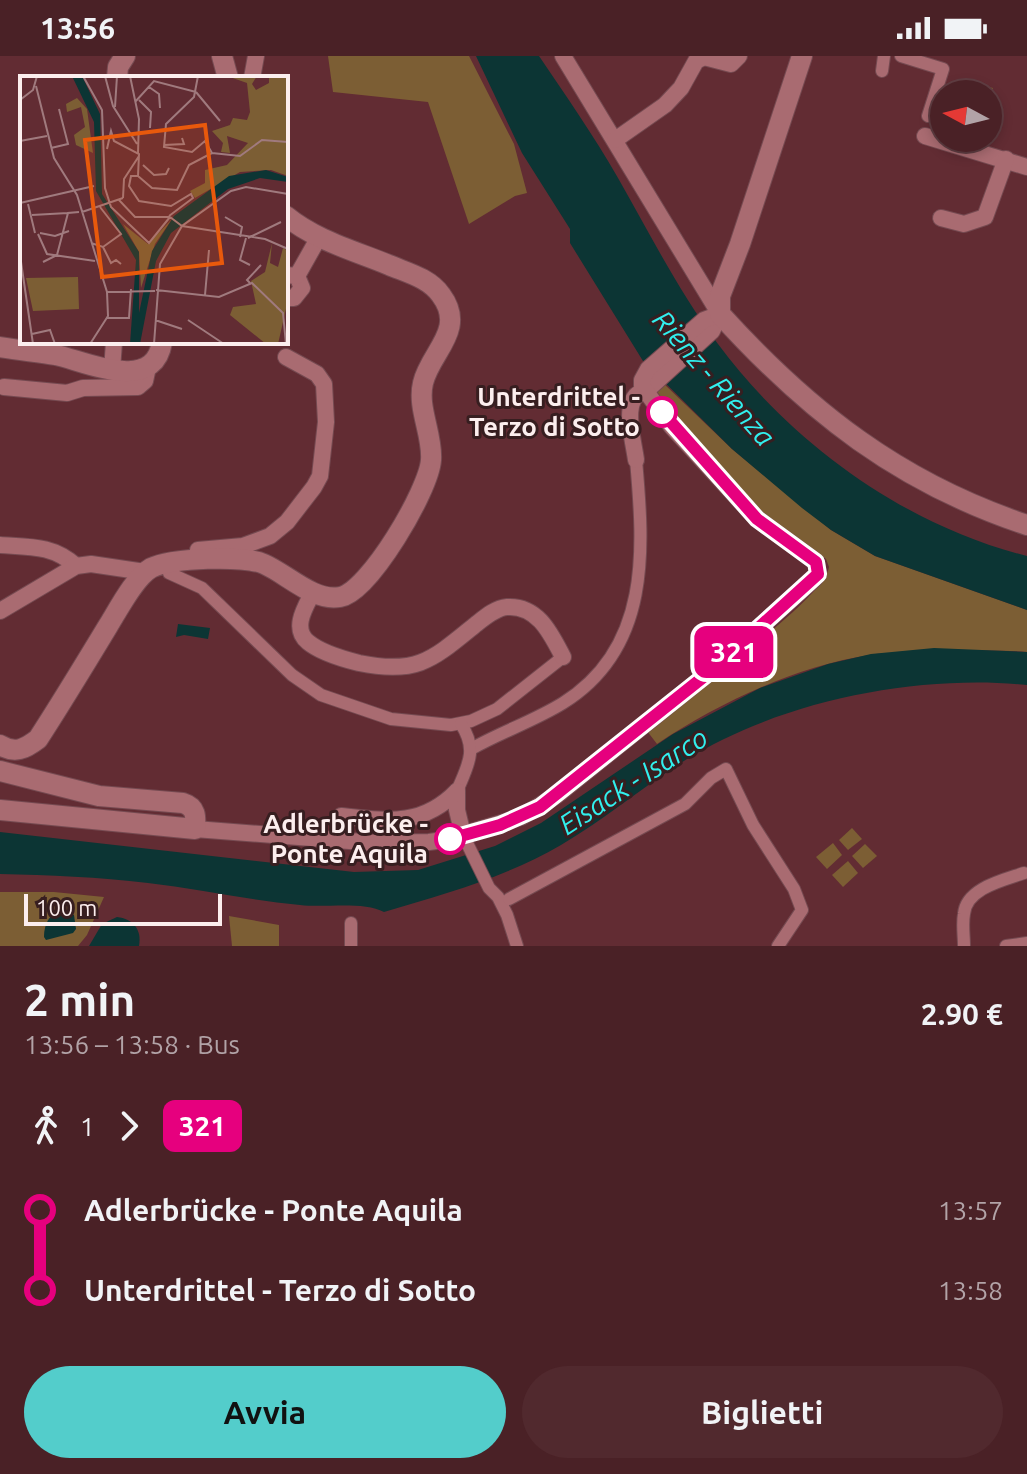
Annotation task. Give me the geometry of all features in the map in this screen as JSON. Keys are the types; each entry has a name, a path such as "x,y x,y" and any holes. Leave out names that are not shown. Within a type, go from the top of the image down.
{"street":[{"path":"117,76 118,67 125,56"},
{"path":"222,56 227,76"},
{"path":"252,76 256,56"},
{"path":"563,56 615,140 712,322 853,438 907,474 983,511 1027,525"},
{"path":"615,140 665,105 681,88 696,61 704,57 731,64 739,56"},
{"path":"471,749 566,701 584,686 621,638 633,611 640,571 641,525 630,409 634,396 712,322 802,56"},
{"path":"882,71 884,56"},
{"path":"901,56 943,69 928,116"},
{"path":"925,136 1027,167"},
{"path":"941,218 964,224 985,217 1006,159"},
{"path":"0,745 13,751 22,750 38,739 124,602 145,572 153,567 178,562 252,560 313,592 342,597 362,585 419,499 431,463 422,385 447,338 449,316 446,303 427,281 319,237 288,217"},
{"path":"288,298 299,294 301,281 292,276 319,237"},
{"path":"112,370 114,344"},
{"path":"4,387 67,393 83,388 138,387 145,381 148,367 160,352 162,344"},
{"path":"0,347 55,355 126,372 148,367"},
{"path":"286,357 317,374 324,384 326,422 320,476 287,522 270,536 243,546 193,551 169,573 202,588 292,675 321,695 391,719 461,724 497,709 563,657 548,628 538,618 518,608 502,608 420,664 383,668 346,660 305,640 300,624 313,592"},
{"path":"0,810 375,843 465,840 521,817 548,801 711,671 818,574 816,562 757,519 672,427 651,381"},
{"path":"0,545 62,553 76,566"},
{"path":"0,611 76,566 91,564 145,572"},
{"path":"461,724 469,736 471,749 457,791 457,810 465,840 489,888 498,897 507,915 517,946"},
{"path":"509,899 685,804 711,778 726,769 753,825 794,889 802,910 815,915"},
{"path":"0,771 99,796 191,805 195,812 195,829"},
{"path":"341,816 395,821 427,814 443,805 457,791"},
{"path":"964,946 964,911 970,899 990,884 1024,873"},
{"path":"778,946 802,910"},
{"path":"1006,946 1027,943"}],"shaded area":[{"path":"328,56 469,56 514,144 527,193 515,196 469,224 428,102 333,92"},
{"path":"662,382 732,449 831,530 875,556 1027,610 1027,652 889,653 841,661 758,689 706,714 657,744 644,727 777,626 821,583 829,567 826,559 763,514 691,438 655,389"},
{"path":"852,828 862,839 848,850 839,840"},
{"path":"833,843 842,855 827,869 816,857"},
{"path":"865,844 877,856 863,868 852,856"},
{"path":"848,861 858,873 843,887 832,875"},
{"path":"0,892 54,892 104,897 87,935 78,946 0,946"},
{"path":"229,916 279,925 279,946 232,946"}],"water":[{"name":"Rienz - Rienza","path":"476,56 539,56 609,162 690,304 748,381 816,447 896,502 938,524 1027,556 1027,610 875,556 831,530 732,449 643,361 570,243 570,229 522,153"},
{"path":"178,624 210,628 208,639 184,635 176,637"},
{"name":"Eisack - Isarco","path":"934,648 1027,652 1027,685 940,684 896,688 807,707 765,721 687,759 577,835 540,856 475,884 384,912 366,907 281,903 130,881 0,874 0,832 354,872 418,870 495,846 541,823 673,734 760,688 828,664 871,654"},
{"path":"61,911 74,915 76,929 73,933 46,940 44,932 48,920"},
{"path":"117,917 135,926 139,946 89,946 102,924"}],"bus line":[{"name":"321","path":"450,839 500,825 540,807 711,671 761,629 818,574 816,562 757,519 672,427 662,412"}],"place":[{"name":"Unterdrittel - Terzo di Sotto","path":"662,412"},
{"name":"Adlerbrücke - Ponte Aquila","path":"450,839"}]}
